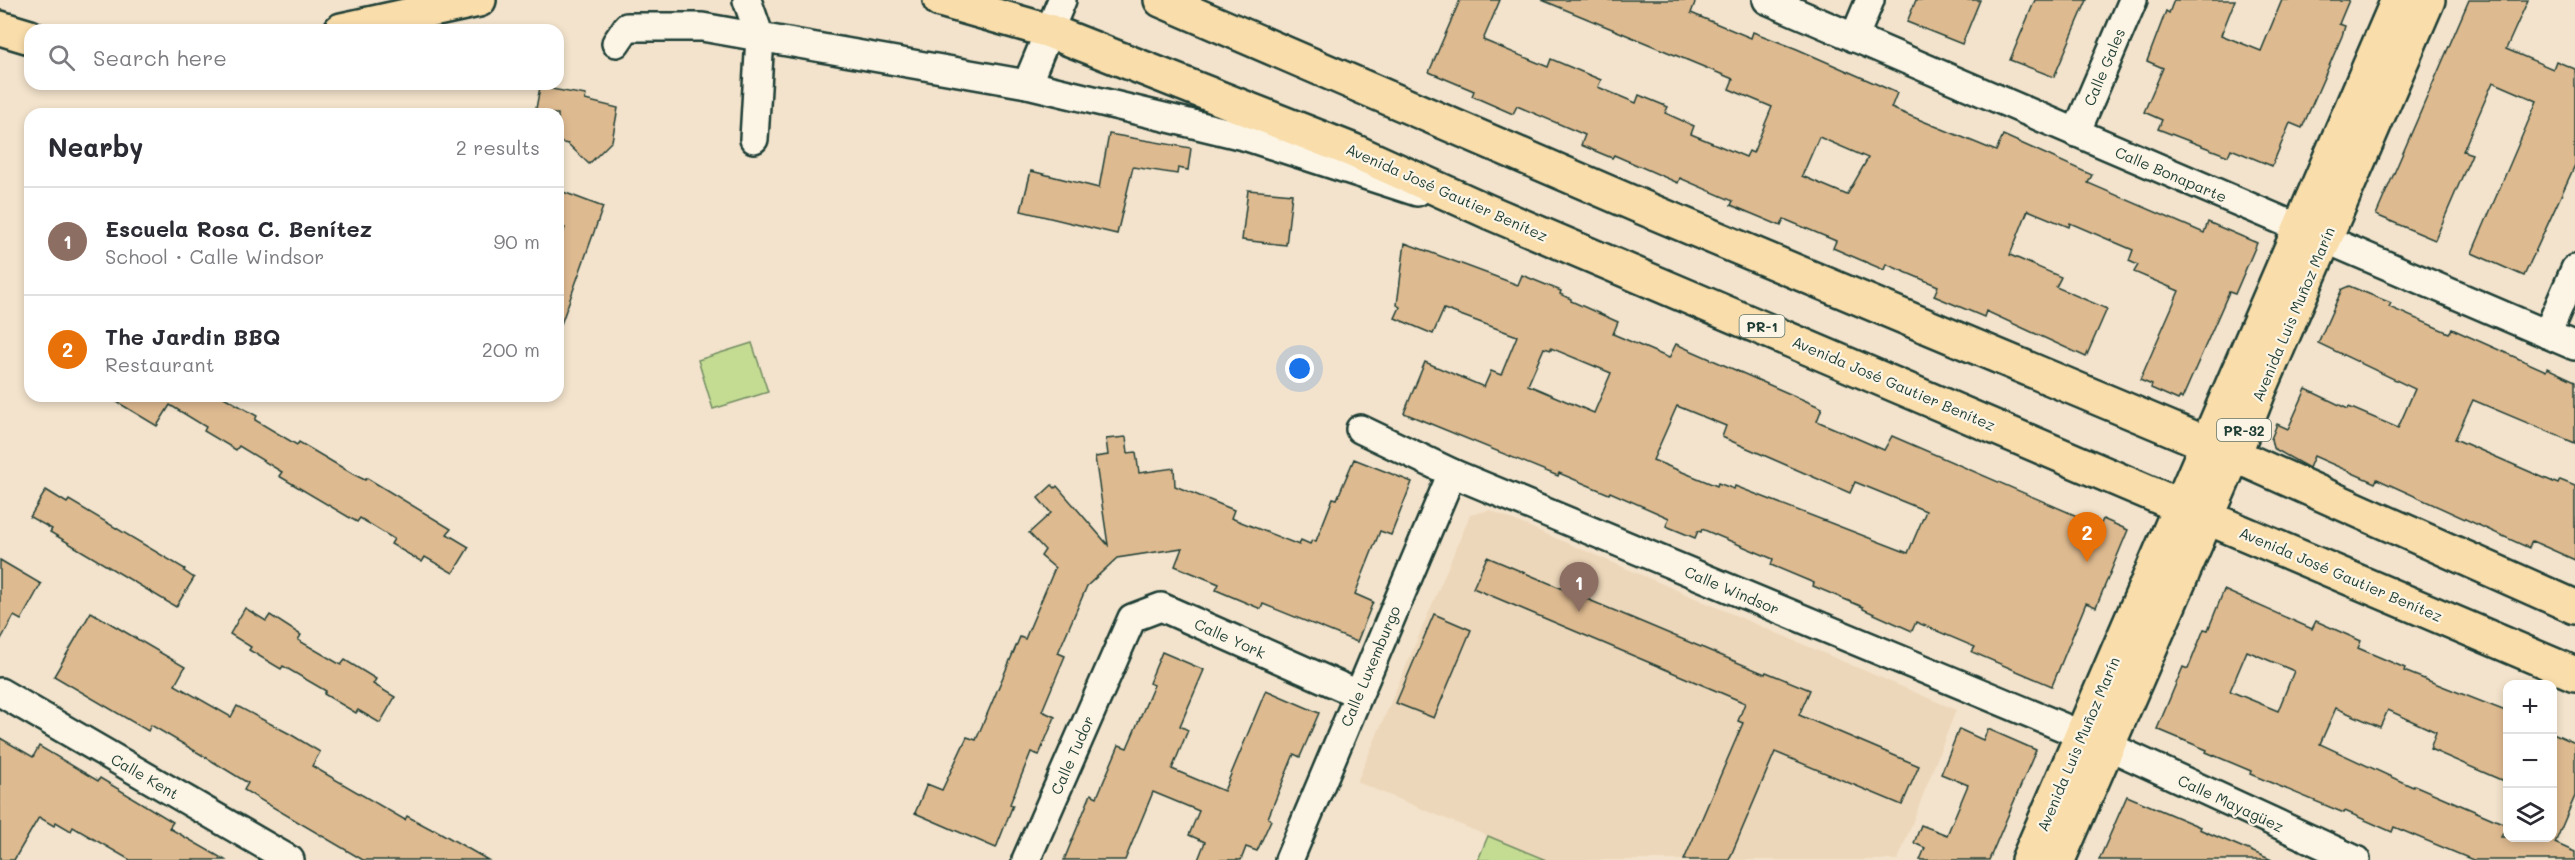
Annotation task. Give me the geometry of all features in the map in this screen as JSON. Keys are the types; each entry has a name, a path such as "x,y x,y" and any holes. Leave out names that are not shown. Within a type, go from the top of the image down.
{"main road":[{"path":"369,24 479,0"},
{"name":"Avenida José Gautier Benítez","path":"940,0 1049,31 1354,150 1489,212 2575,674"},
{"path":"1161,0 1634,204 2221,449 2575,607"},
{"name":"Avenida Luis Muñoz Marín","path":"2028,860 2094,740 2221,449 2259,391 2398,0"},
{"name":"Avenida Luis Muñoz Marín","path":"2313,235 2428,0"},
{"path":"0,28 24,35"},
{"name":"Avenida Luis Muñoz Marín","path":"2058,860 2094,740"}],"street":[{"path":"747,0 760,37 754,140"},
{"path":"1027,84 1062,0"},
{"name":"Calle Bonaparte","path":"1767,0 2575,346"},
{"path":"1854,38 1870,0"},
{"name":"Calle Gales","path":"2076,133 2133,0"},
{"path":"616,43 627,27 702,27 1027,84 1247,137 1394,186 1489,212"},
{"path":"2547,334 2575,269"},
{"name":"Calle Windsor","path":"1360,429 1452,473 2094,740"},
{"name":"Calle Luxemburgo","path":"1289,860 1452,473"},
{"name":"Calle York","path":"1118,649 1132,618 1161,608 1358,694"},
{"name":"Calle Tudor","path":"1026,860 1118,649"},
{"name":"Calle Kent","path":"0,692 290,860"},
{"name":"Calle Mayagüez","path":"2094,740 2315,852 2356,860"}],"shaded area":[{"path":"1490,510 1956,710 1898,860 1546,860 1357,782 1470,515"}],"green space":[{"path":"752,343 768,392 713,409 698,360"},
{"path":"1488,836 1546,860 1478,860"}],"building":[{"path":"1460,0 1500,0 1483,40 1548,67 1551,59 1601,80 1598,87 1636,103 1639,95 1668,107 1665,113 1694,126 1691,134 1746,157 1749,151 1753,153 1772,107 1729,89 1733,79 1542,0 1696,0 1691,13 1751,38 1753,32 1797,49 1897,93 1891,108 1996,151 2003,135 2092,175 2088,183 2204,233 2208,222 2257,243 2235,294 2229,292 2182,399 2180,397 2178,400 2151,388 2152,385 2140,380 2179,291 2134,272 2138,265 2129,261 2133,250 2070,223 2069,227 2028,210 2010,255 2061,277 2056,287 2107,309 2086,357 1986,311 1984,317 1934,296 1938,286 1886,264 1884,270 1833,248 1836,241 1784,219 1781,226 1731,205 1733,201 1680,178 1678,183 1614,155 1612,158 1581,145 1585,135 1517,106 1513,114 1472,96 1474,91 1429,72","holes":["1819,137 1868,158 1847,195 1802,176"]},
{"path":"1916,0 1980,0 1962,44 1907,22"},
{"path":"2035,0 2087,0 2054,77 2010,60"},
{"path":"2174,0 2235,0 2221,35 2261,51 2282,0 2349,0 2339,24 2345,26 2342,36 2302,128 2290,123 2272,166 2231,149 2228,156 2158,129 2162,120 2144,112 2163,68 2147,61 2166,11 2169,13"},
{"path":"2469,0 2528,0 2506,49 2553,69 2556,61 2575,69 2575,165 2524,276 2472,253 2537,101 2493,82 2463,151 2472,154 2435,240 2376,215"},
{"path":"539,90 557,90 586,95 585,100 618,108 612,141 589,164 568,144 564,143 564,108 536,108"},
{"path":"1109,134 1191,148 1188,170 1178,168 1177,174 1133,167 1117,234 1021,211 1031,171 1099,188"},
{"path":"1248,190 1292,194 1286,245 1242,240"},
{"path":"564,192 603,207 564,316 564,230"},
{"path":"1405,243 1518,285 1522,275 1561,291 1560,294 1571,301 1618,322 1613,334 1669,358 1676,344 1822,408 1817,421 1884,450 1892,436 2100,526 2103,519 2128,530 2096,607 2086,603 2052,686 1972,652 1975,647 1916,622 1912,631 1813,586 1814,583 1771,565 1773,559 1702,529 1701,532 1698,531 1695,538 1666,526 1669,518 1610,492 1609,494 1559,473 1558,476 1404,413 1425,362 1484,387 1491,371 1501,375 1517,336 1444,309 1433,334 1395,318 1400,307 1397,305","holes":["1544,348 1551,350 1551,348 1611,373 1594,413 1528,385","1677,406 1726,426 1722,437 1850,493 1855,482 1926,511 1908,553 1735,486 1734,489 1718,483 1717,486 1653,460"]},
{"path":"2349,286 2391,303 2389,307 2449,333 2452,329 2546,371 2547,368 2575,381 2575,443 2473,400 2455,439 2558,484 2560,480 2575,486 2575,560 2532,541 2529,548 2377,479 2375,483 2314,456 2309,468 2273,448 2271,439 2277,424 2288,429 2306,389 2348,409 2349,407 2398,428 2415,389 2318,343 2342,289"},
{"path":"117,402 232,402 257,416 255,420 297,445 299,442 353,474 365,480 367,478 451,529 447,534 469,547 453,573 425,557 422,562 391,544 394,539 360,518 357,522 279,476 282,472 239,446 236,450 204,431 206,427 170,405 157,426"},
{"path":"1126,437 1128,453 1136,452 1139,473 1174,468 1175,486 1234,510 1231,518 1299,545 1301,540 1310,544 1312,540 1316,541 1333,498 1337,499 1354,459 1412,482 1391,535 1380,531 1355,594 1373,602 1357,642 1263,604 1261,609 1216,590 1219,584 1175,566 1182,548 1117,558 1087,586 1058,653 1065,656 1042,711 1055,717 1039,755 1031,752 1010,804 1013,805 996,848 915,813 927,784 942,790 967,737 976,740 1020,637 1025,639 1055,568 1041,556 1045,550 1029,533 1051,513 1038,498 1052,485 1055,488 1057,486 1108,545 1095,457 1108,455 1106,439"},
{"path":"46,490 67,503 69,500 185,569 184,571 194,578 176,607 50,532 52,529 30,517"},
{"path":"1487,557 1765,674 1766,672 1810,690 1799,715 1919,766 1902,805 1775,752 1729,860 1684,860 1743,723 1738,721 1745,703 1473,588"},
{"path":"0,560 41,584 21,620 14,616 0,641"},
{"path":"2224,590 2312,629 2316,621 2361,641 2358,648 2405,668 2404,671 2503,710 2503,781 2430,749 2436,732 2388,710 2380,727 2336,708 2320,744 2413,787 2414,785 2503,823 2501,837 2503,837 2503,842 2555,842 2575,852 2575,860 2473,860 2394,827 2392,832 2345,811 2344,813 2250,774 2251,771 2157,729 2183,667 2188,669 2204,629 2208,630","holes":["2247,651 2294,671 2278,711 2230,691"]},
{"path":"245,608 266,621 270,615 301,635 298,640 341,665 345,660 376,679 373,684 395,697 380,723 358,710 356,713 324,694 326,691 283,666 281,669 249,650 251,647 230,634"},
{"path":"91,612 185,667 175,685 231,717 237,706 290,734 320,752 312,766 405,820 407,816 434,829 488,860 363,860 244,790 248,783 207,758 151,725 148,731 54,676"},
{"path":"1434,614 1471,630 1434,718 1396,703"},
{"path":"1162,652 1204,670 1180,726 1188,730 1172,769 1224,791 1266,690 1319,713 1300,757 1294,754 1268,818 1271,820 1257,851 1246,847 1241,860 1198,860 1205,842 1189,835 1199,811 1153,792 1125,860 1064,860 1091,794 1097,797 1119,745 1127,748 1154,685 1149,683"},
{"path":"1959,729 1983,740 1988,729 2036,750 1989,860 1920,860 1925,848 1914,843 1921,825 1947,835 1968,785 1941,774"},
{"path":"2557,735 2575,743 2575,796 2557,838"},
{"path":"0,738 33,757 39,746 98,781 100,778 173,822 169,828 225,860 130,860 73,827 71,831 56,822 54,826 39,817 14,860 0,860"},
{"path":"2127,796 2200,827 2199,829 2272,860 2099,860"}],"place":[{"name":"The Jardin BBQ","path":"2087,562"},
{"name":"Escuela Rosa C. Benítez","path":"1579,612"}]}
